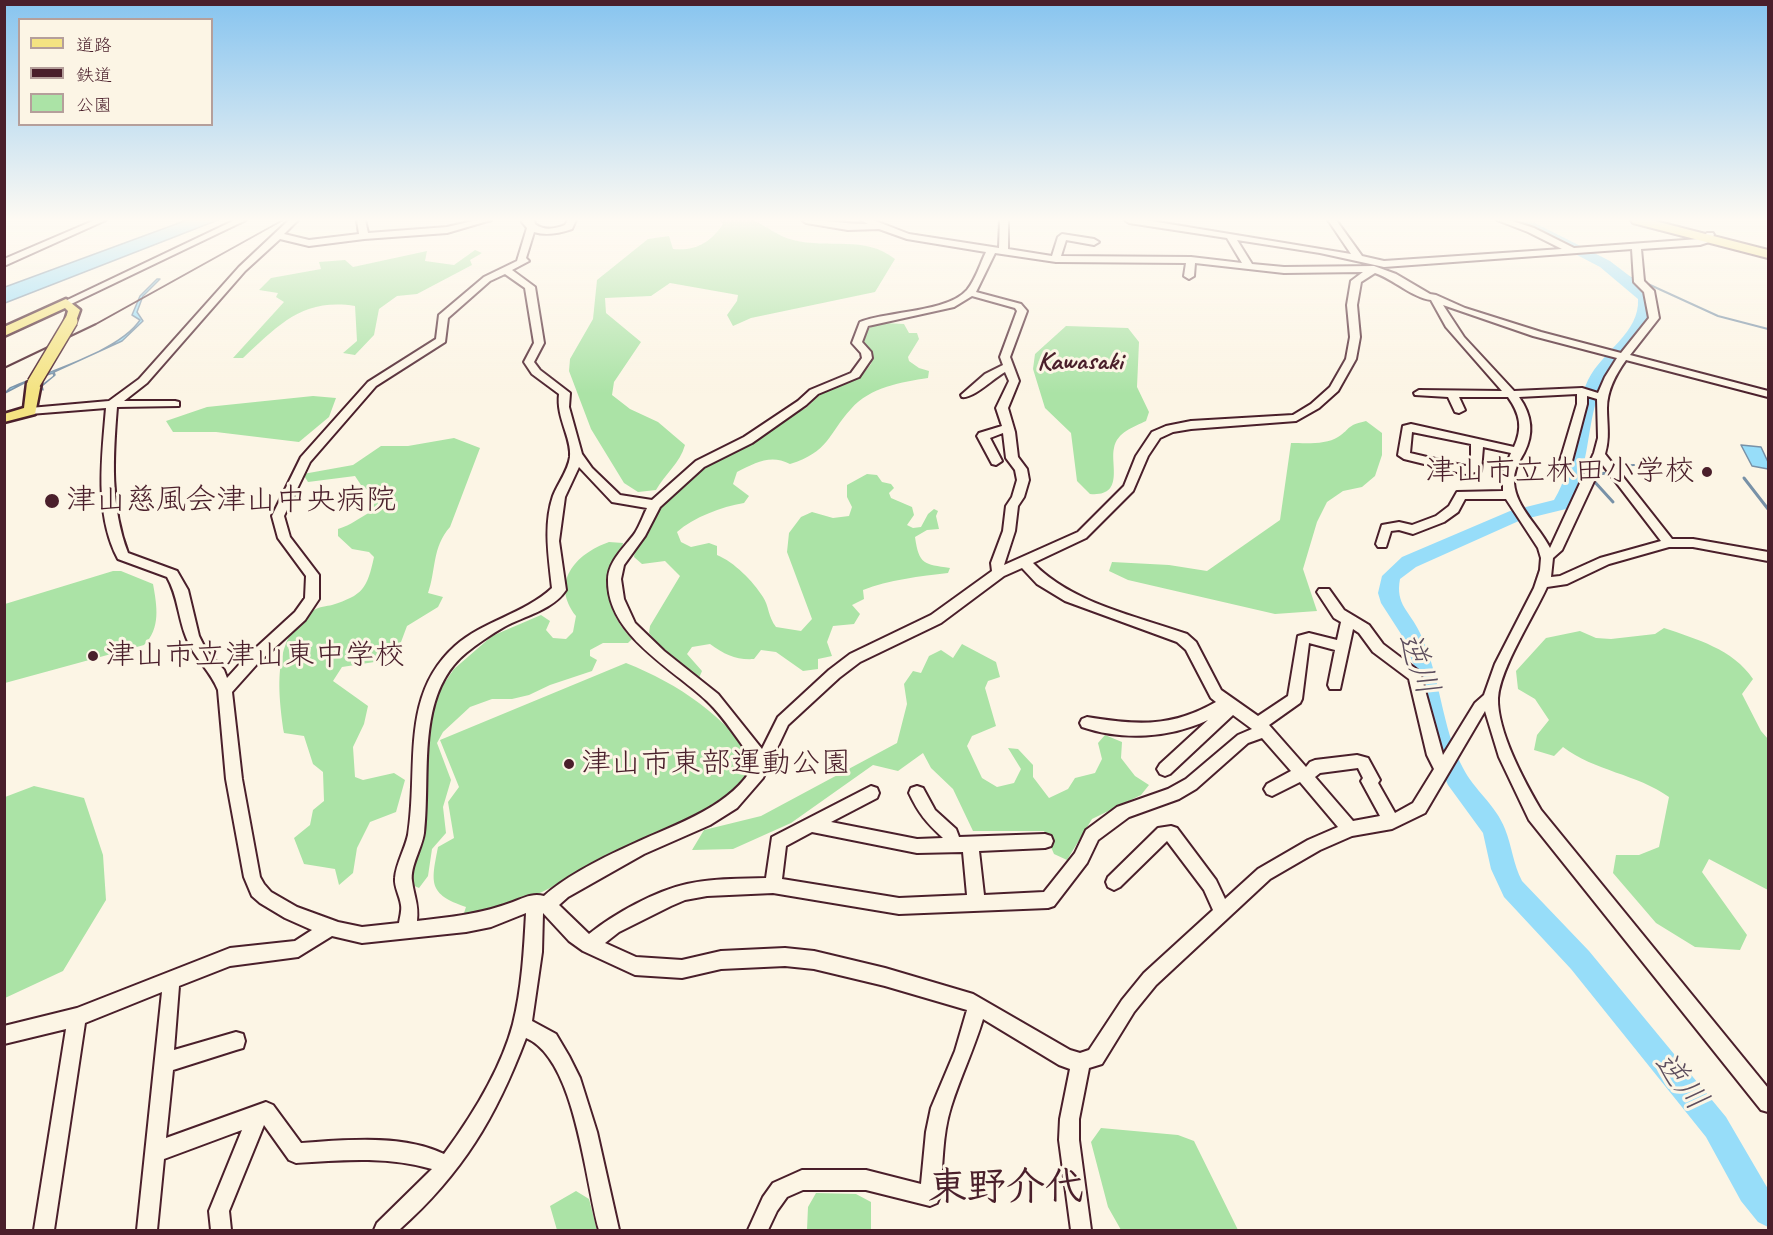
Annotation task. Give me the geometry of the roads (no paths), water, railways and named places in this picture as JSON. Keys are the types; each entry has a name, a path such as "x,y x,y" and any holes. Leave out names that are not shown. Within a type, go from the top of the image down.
{"main road":[{"path":"4,332 66,303 74,310 71,321 34,383 30,411 4,418"}],"street":[{"path":"66,303 120,278"},
{"path":"112,404 130,393 143,381 237,278"},
{"path":"225,690 252,659 300,616 312,599 312,575 284,538 278,516 305,460 372,384 441,340 443,318 490,278"},
{"path":"517,278 530,287 533,304 531,315 539,343 529,362 534,372 558,386 565,393 563,407 576,454 588,471 616,499 655,505"},
{"path":"764,763 713,698 659,655 630,626 620,608 614,579 618,564 640,533 655,505 705,461 748,440 802,403 814,392 859,372 867,358 866,352 857,343 864,324 876,318 955,302 970,293 978,278"},
{"path":"112,404 108,451 113,525 117,544 123,556 172,574 181,590 192,636 201,654 219,674 225,690 234,779 252,878 258,891 273,902 328,929 362,935 491,919 541,904 638,849 704,820 732,802 764,763 783,721 834,674 880,644 936,619 999,573 1082,536 1130,488 1151,439 1162,431 1232,421 1296,418 1315,406 1334,389 1352,359 1355,337 1352,305 1356,281 1361,278"},
{"path":"1396,278 1427,297 1435,298 1489,320 1768,394"},
{"path":"1566,461 1582,404 1617,355 1628,348 1654,318 1649,291 1639,282 1639,278"},
{"path":"970,293 1022,308 1005,357 1014,381 1002,408 1008,428 1012,458 1021,469 1023,480 1018,497 1012,506 1009,531 998,563 999,573"},
{"path":"541,904 589,945 615,959 649,969 688,969 732,960 785,957 814,960 941,992 978,1005 1066,1058 1080,1062 1095,1057 1128,1006 1150,979 1222,912 1279,864 1350,829 1392,822 1412,814 1419,808 1480,707 1491,698 1500,671 1542,583 1548,566 1547,556 1513,500 1508,474 1526,431 1518,405 1451,326 1435,298"},
{"path":"966,394 989,376 1007,367"},
{"path":"1419,393 1592,393"},
{"path":"1547,556 1556,550 1599,455 1604,435 1592,393"},
{"path":"1452,394 1459,410"},
{"path":"30,411 112,404 175,404"},
{"path":"996,461 983,436 1008,428"},
{"path":"1477,442 1476,468 1465,470 1404,455 1407,429 1410,428 1477,442 1519,452"},
{"path":"407,930 410,906 403,879 416,835 423,723 430,692 441,670 461,649 499,624 547,601 558,590 553,541 559,497 574,465 576,454"},
{"path":"1599,455 1607,462 1669,543"},
{"path":"1382,544 1386,528 1399,526 1413,530 1440,519 1454,508 1461,495 1513,500"},
{"path":"1542,583 1562,581 1605,561 1669,543 1693,543 1768,557"},
{"path":"1024,562 1042,581 1070,598 1182,638 1191,646 1216,694 1261,727 1350,829"},
{"path":"1324,592 1348,621 1364,629 1378,648 1415,676 1435,755 1447,764"},
{"path":"1335,686 1348,621"},
{"path":"589,945 613,926 685,892 707,888 773,885 898,906 1048,900 1081,858 1092,835 1123,812 1173,794 1191,784 1243,739 1296,699 1303,640 1309,638 1343,647"},
{"path":"1491,698 1505,751 1521,792 1535,815 1768,1103"},
{"path":"1087,723 1142,732 1158,730 1191,723 1227,702"},
{"path":"1166,769 1229,710 1227,702"},
{"path":"1272,789 1322,765 1357,761 1363,763 1372,780 1369,782 1392,822"},
{"path":"773,885 778,842 871,793"},
{"path":"917,793 929,815 961,844 976,903"},
{"path":"811,825 917,846 1045,841"},
{"path":"1114,882 1164,833 1171,833 1210,885 1222,912"},
{"path":"384,1230 446,1166 470,1133 499,1082 522,1025 541,904"},
{"path":"4,1035 77,1017 230,957 282,953 298,949 328,929"},
{"path":"147,1230 171,992 169,981"},
{"path":"758,1230 770,1204 780,1190 802,1180 866,1180 930,1196 933,1151 941,1108 964,1051 978,1005"},
{"path":"44,1230 77,1017"},
{"path":"522,1025 548,1039 570,1078 584,1114 597,1189 609,1230"},
{"path":"164,1064 236,1041"},
{"path":"1080,1062 1079,1080 1071,1106 1069,1128 1081,1230"},
{"path":"156,1152 266,1112 296,1153 379,1151 438,1160 446,1166"},
{"path":"221,1230 219,1211 254,1125 254,1117"}],"water":[{"path":"30,278 70,278 5,303 5,287"},
{"path":"157,279 160,279 143,296 137,312 143,321 122,341 54,372 54,376 53,373 28,381 5,393 10,388 80,360 116,342 140,320 132,315 140,296"},
{"path":"1741,445 1761,447 1768,462 1768,469 1752,466"}],"waterway":[{"name":"逆川","path":"1625,278 1645,298 1646,312 1635,331 1606,363 1595,382 1574,477 1560,505 1516,515 1409,562 1391,576 1388,593 1391,603 1410,632 1425,668 1443,750 1456,778 1479,806 1494,830 1503,869 1513,889 1580,960 1716,1127 1751,1191 1768,1212"},
{"path":"1648,284 1718,316 1768,329"},
{"path":"1619,466 1634,465"},
{"name":"逆川","path":"1571,469 1585,473"},
{"path":"1593,474 1611,473"},
{"path":"1744,478 1768,509"},
{"path":"1593,480 1613,502"}],"railway":[{"path":"4,368 96,324 179,278"}],"place":[{"name":"津山市立林田小学校","path":"1707,472"},
{"name":"津山慈風会津山中央病院","path":"52,501"},
{"name":"津山市立津山東中学校","path":"93,656"},
{"name":"津山市東部運動公園","path":"569,764"}],"district":[{"name":"Kawasaki","path":"1080,362"},
{"name":"東野介代","path":"1006,1189"}]}
